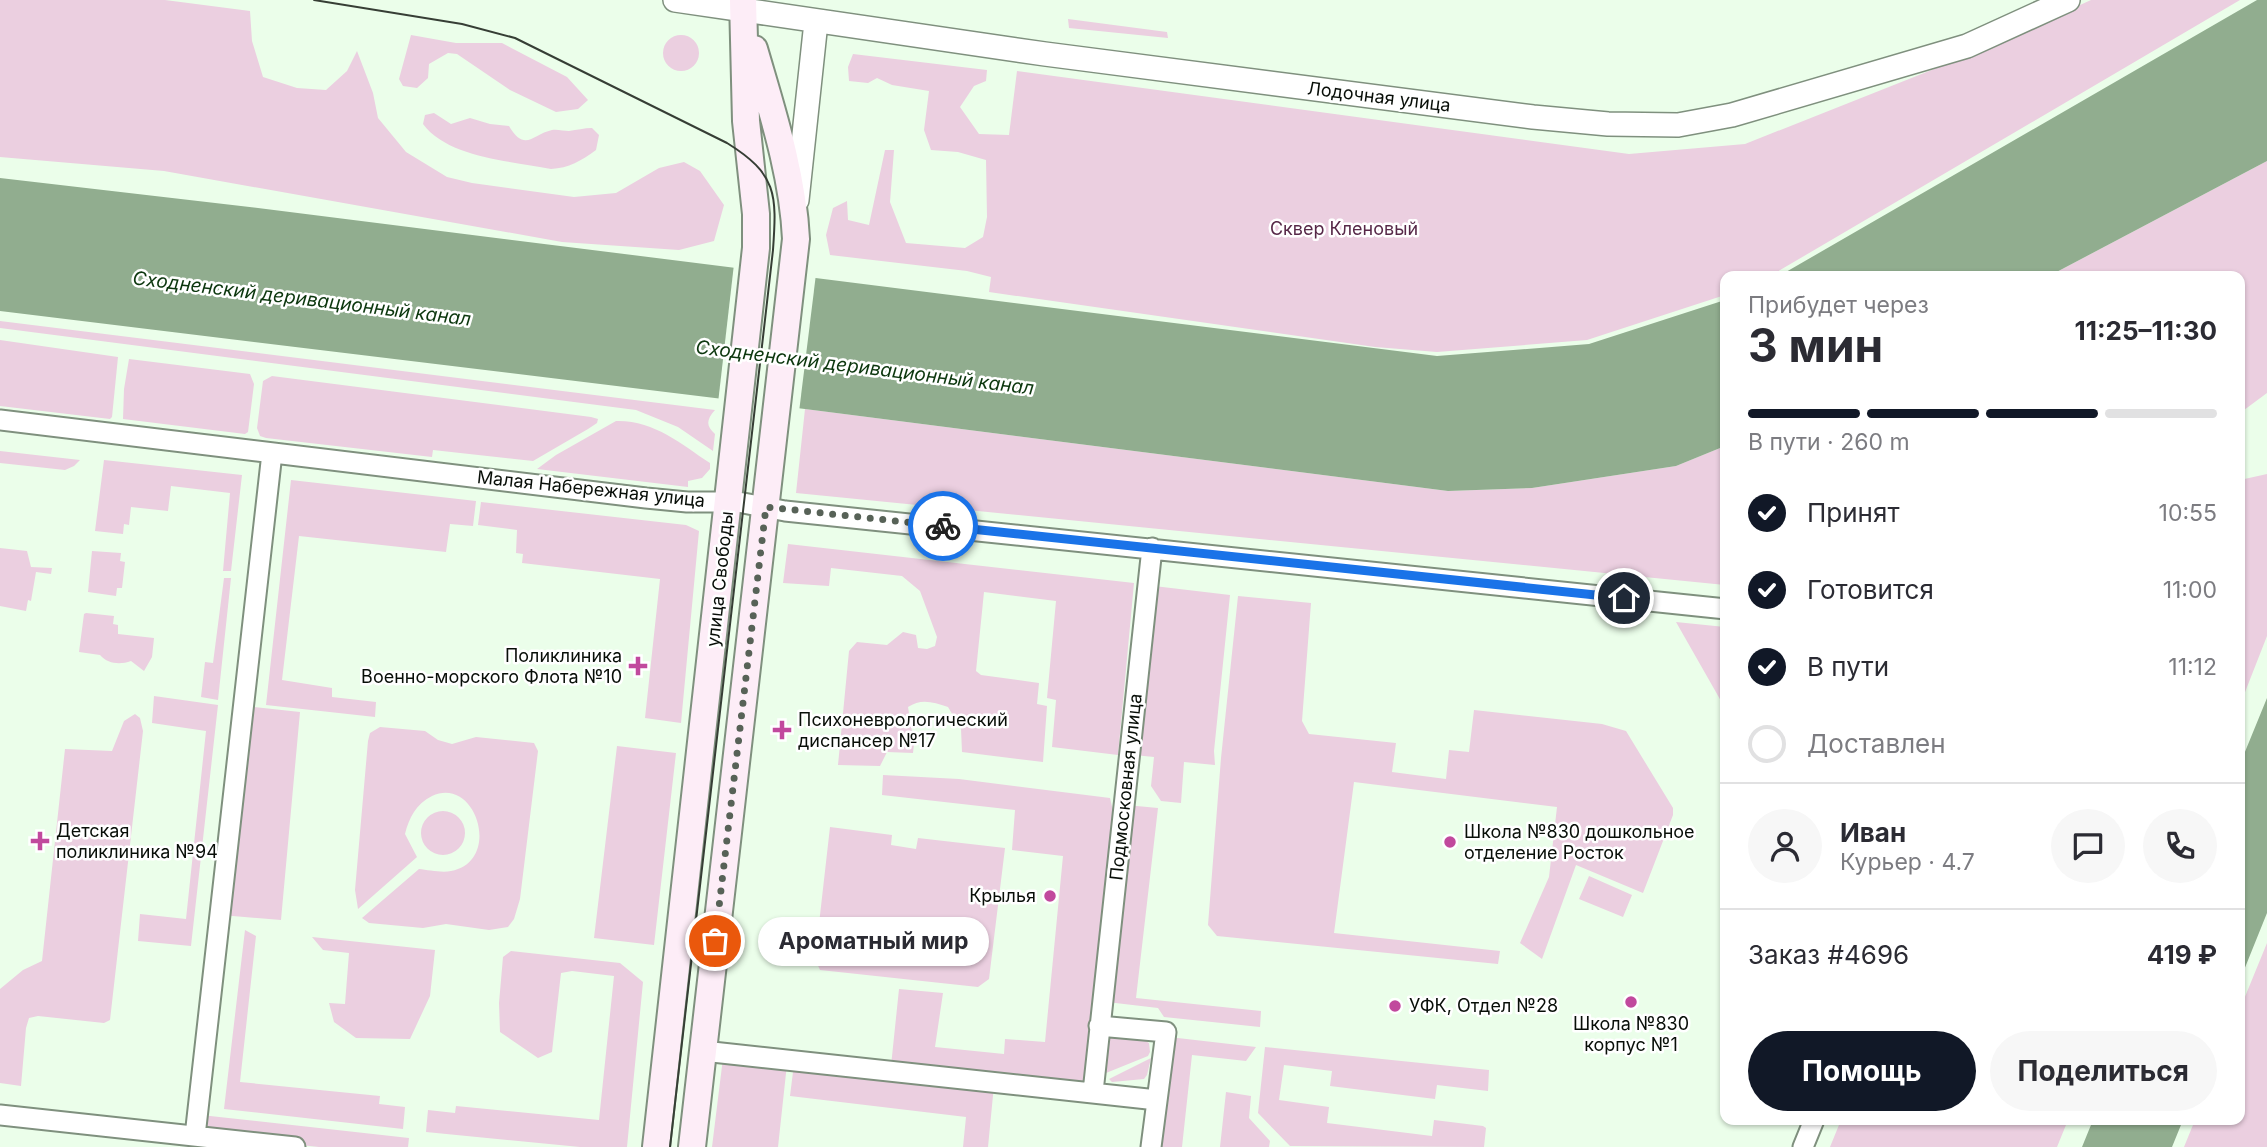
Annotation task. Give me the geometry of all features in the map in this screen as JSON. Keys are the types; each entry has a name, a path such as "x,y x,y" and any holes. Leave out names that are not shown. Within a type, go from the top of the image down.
{"main road":[{"name":"улица Свободы","path":"692,1147 795,253 796,219 785,161 743,5"},
{"name":"улица Свободы","path":"656,1147 756,248 756,214 746,121 743,5"}],"street":[{"name":"Лодочная улица","path":"675,0 743,5 816,22 1533,117 1608,124 1678,125 1732,115 1967,46 2068,0"},
{"name":"улица Свободы","path":"796,219 816,22"},
{"name":"Малая Набережная улица","path":"0,420 674,501 728,502 1720,608"},
{"path":"195,1136 272,453"},
{"name":"Подмосковная улица","path":"1093,1092 1152,548"},
{"path":"1099,1026 1166,1032 1151,1147"},
{"path":"703,1051 1157,1100"},
{"path":"0,1115 295,1147"},
{"path":"1803,1147 1812,1125"}],"green space":[{"path":"0,0 165,0 250,11 252,41 263,77 297,88 326,90 347,71 357,51 373,93 378,118 406,152 447,177 574,197 616,193 659,168 684,162 700,171 724,205 714,241 679,250 562,242 164,171 0,157"},
{"name":"Сквер Кленовый","path":"2091,0 2240,0 1779,271 1720,271 1720,297 1587,340 1437,352 1375,347 989,292 991,277 967,271 830,255 826,235 833,208 847,201 848,220 869,225 885,150 894,150 890,202 906,243 965,248 983,237 987,217 986,160 958,152 931,150 924,130 929,91 892,85 877,78 868,83 849,81 848,67 853,54 987,70 986,81 974,86 960,107 979,134 1009,135 1017,71 1629,154 1745,144 1982,50"},
{"path":"1068,19 1167,32 1168,38 1069,28"},
{"path":"411,35 456,43 502,43 567,77 588,100 578,109 556,112 510,90 457,54 448,53 429,64 428,78 417,88 403,86 399,79"},
{"path":"681,35 694,40 699,53 694,66 681,71 668,66 663,53 668,40"},
{"path":"434,113 451,124 470,118 509,126 520,139 525,140 554,130 592,128 599,135 596,150 580,161 551,169 482,156 448,144 423,124 425,115"},
{"path":"2267,161 2267,393 2245,409 2245,271 2058,271"},
{"path":"0,321 715,410 708,423 715,434 713,451 678,427 636,410 0,328"},
{"path":"0,340 118,357 112,417 110,419 0,406"},
{"path":"129,359 250,374 254,384 248,432 245,434 123,419"},
{"path":"272,376 598,419 597,423 588,429 533,461 433,450 432,457 266,438 260,436 257,428 263,381"},
{"path":"805,409 1448,491 1532,488 1676,466 1720,448 1720,585 796,493"},
{"path":"616,421 643,424 666,434 710,463 710,469 702,478 688,481 688,487 537,469"},
{"path":"0,451 80,460 65,470 0,463"},
{"path":"104,460 242,475 231,571 223,571 230,493 171,486 168,511 131,507 129,525 124,524 123,534 95,531"},
{"path":"2267,474 2267,636 2245,692 2245,479"},
{"path":"291,480 476,501 473,526 450,524 446,552 299,536 282,680 332,688 332,697 376,702 375,717 266,705"},
{"path":"481,502 686,525 699,531 681,723 645,718 660,579 522,563 523,554 516,553 517,530 478,525"},
{"path":"788,544 1134,583 1118,755 1052,747 1056,700 1047,698 1056,601 984,592 976,671 981,675 1039,683 1037,704 1047,706 1043,762 962,752 961,729 948,707 922,702 908,707 913,753 887,752 880,766 838,765 849,651 857,642 887,645 903,632 916,635 918,648 927,649 935,646 937,637 920,591 902,576 831,568 829,586 783,583"},
{"path":"0,548 27,551 31,567 52,568 51,574 36,572 31,601 28,600 26,611 0,606"},
{"path":"92,551 121,553 120,561 125,562 122,588 117,588 116,596 88,592"},
{"path":"224,578 231,578 218,700 201,697 205,662 213,663"},
{"path":"1154,586 1230,595 1214,751 1215,765 1184,762 1181,803 1161,801 1151,786 1154,757 1134,755"},
{"path":"1238,596 1311,603 1302,721 1309,734 1396,743 1392,772 1446,779 1449,750 1469,752 1474,710 1602,724 1626,731 1673,808 1673,815 1643,893 1576,865 1542,959 1520,943 1549,877 1557,807 1354,782 1334,933 1500,951 1498,964 1217,936 1208,925 1221,758"},
{"path":"86,613 114,616 113,624 118,625 118,634 154,638 152,657 144,671 131,661 114,663 100,655 79,652"},
{"path":"1676,622 1720,626 1720,699"},
{"path":"154,696 218,705 191,946 138,941 140,914 186,919 206,731 152,723"},
{"path":"244,706 300,712 281,920 221,915"},
{"path":"135,714 140,718 143,731 110,1020 104,1023 38,1016 29,1018 21,1086 0,1083 0,989 23,970 42,961 65,749 112,751 124,721"},
{"path":"380,727 425,731 438,740 452,744 476,737 534,743 538,751 520,899 514,919 508,927 489,930 446,924 423,928 369,923 362,918 419,869 447,872 467,864 476,852 479,837 471,808 461,797 448,793 426,799 414,812 405,834 417,857 358,909 355,890 368,741 370,733"},
{"path":"617,746 676,753 654,945 594,938"},
{"path":"883,775 959,779 1110,798 1113,811 1084,1087 891,1066 899,989 943,993 935,1047 1004,1054 1005,1039 1045,1042 1063,856 1012,850 1015,810 882,795"},
{"path":"1126,805 1158,808 1136,998 1261,1011 1260,1027 1164,1017 1158,1008 1107,1002"},
{"path":"443,811 458,818 465,833 458,848 443,855 428,848 421,833 428,818"},
{"path":"830,827 892,835 891,845 916,849 918,838 1005,848 989,979 978,987 820,970 815,959"},
{"path":"1589,876 1632,895 1623,917 1579,899"},
{"path":"245,930 256,936 240,1082 380,1096 379,1104 405,1107 403,1129 224,1109"},
{"path":"312,937 435,950 430,996 410,1039 356,1038 334,1022 329,1003 345,1004 349,953 323,950"},
{"path":"2267,943 2267,1147 2184,1147 2193,1125 2245,1125 2245,997"},
{"path":"511,951 620,963 643,982 627,1147 580,1147 426,1132 428,1110 455,1113 456,1106 599,1120 614,976 572,971 561,973 552,1052 538,1058 500,1032 499,1003 503,957"},
{"path":"1110,1034 1144,1040 1149,1043 1148,1056 1106,1073"},
{"path":"1169,1037 1256,1047 1246,1061 1192,1055 1182,1147 1156,1147"},
{"path":"1265,1047 1489,1070 1488,1091 1437,1085 1435,1099 1330,1086 1332,1071 1284,1065 1279,1100 1329,1107 1327,1123 1432,1136 1434,1120 1483,1126 1486,1128 1484,1147 1290,1146 1258,1113"},
{"path":"723,1058 787,1064 778,1147 712,1147"},
{"path":"1151,1058 1144,1079 1112,1082 1109,1079"},
{"path":"794,1064 994,1085 988,1147 963,1147 966,1117 790,1096"},
{"path":"1226,1092 1251,1096 1249,1118 1270,1141 1269,1147 1220,1147"},
{"path":"201,1115 409,1138 408,1147 319,1147 198,1134"},
{"path":"1839,1125 2066,1125 2057,1147 1830,1147"}],"water":[{"path":"2257,0 2267,0 2267,161 2058,271 1788,271"},
{"name":"Сходненский деривационный канал","path":"0,178 1437,356 1589,344 1720,302 1720,448 1676,466 1532,488 1448,491 0,311"},
{"path":"2267,698 2267,913 2245,968 2245,752"},
{"path":"2091,1125 2181,1125 2172,1147 2082,1147"}],"pier":[{"path":"734,264 816,274 799,412 718,403"}],"tram line":[{"path":"314,0 462,24 515,38 727,143 756,165 770,187 775,214 773,250 670,1147"}],"way so far":[{"path":"715,941 766,507 943,526"}],"place":[{"name":"Поликлиника Военно-морского Флота №10","path":"638,666"},
{"name":"Психоневрологический диспансер №17","path":"782,730"},
{"name":"Детская поликлиника №94","path":"40,841"},
{"name":"Школа №830 дошкольное отделение Росток","path":"1450,842"},
{"name":"Крылья","path":"1050,896"},
{"name":"Ароматный мир","path":"715,941"},
{"name":"Школа №830 корпус №1","path":"1631,1002"},
{"name":"УФК, Отдел №28","path":"1395,1006"}],"route":[{"path":"943,526 1624,598"}]}
